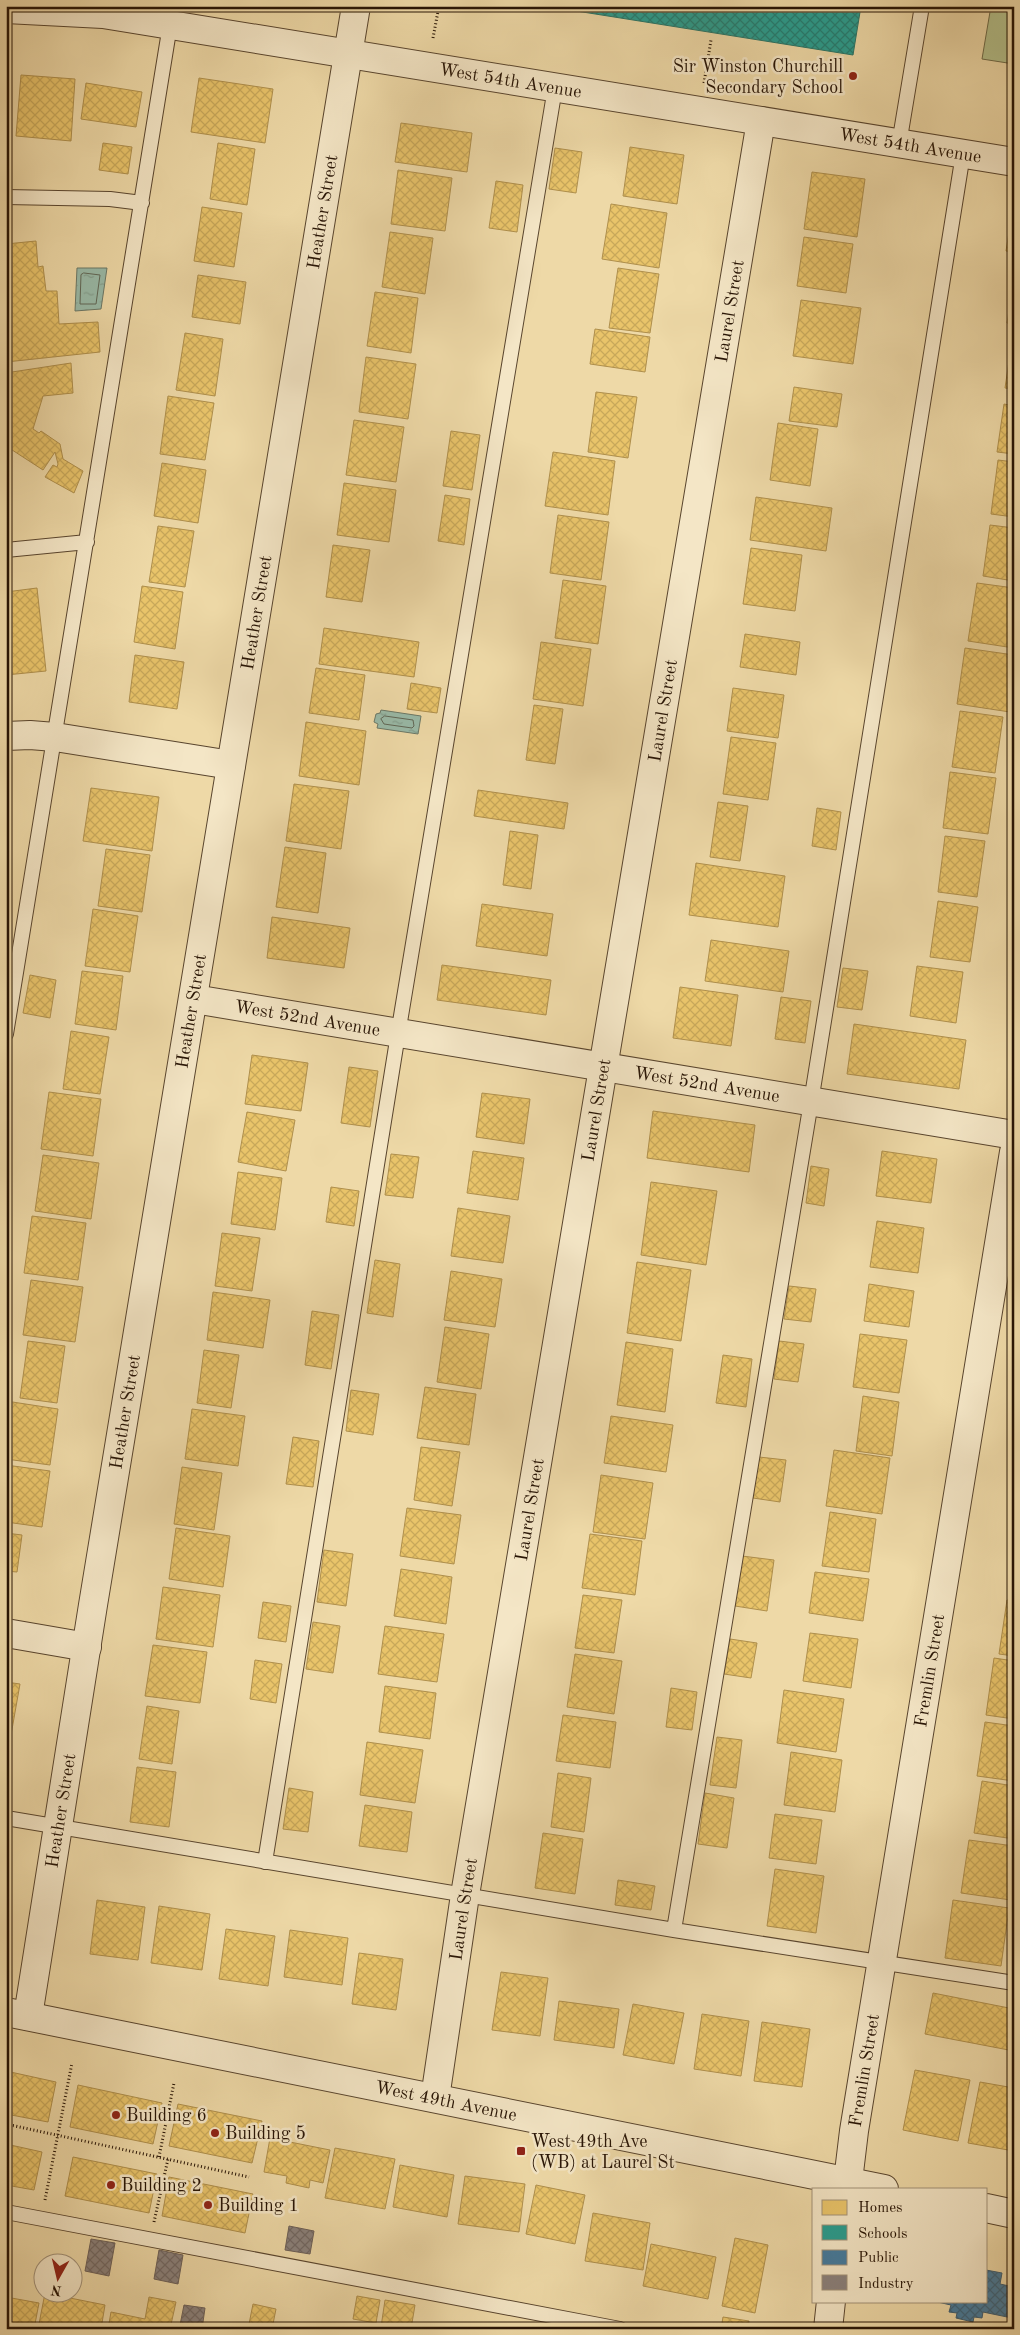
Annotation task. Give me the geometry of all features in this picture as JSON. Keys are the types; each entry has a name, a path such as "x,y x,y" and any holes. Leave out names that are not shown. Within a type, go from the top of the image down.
{"street":[{"name":"Heather Street","path":"17,2014 58,1828 356,6"},
{"name":"West 54th Avenue","path":"15,8 103,14 1014,162"},
{"name":"Laurel Street","path":"435,2098 465,1895 761,121"},
{"path":"6,736 55,737 231,766"},
{"name":"West 52nd Avenue","path":"194,999 1014,1135"},
{"name":"Fremlin Street","path":"847,2185 854,2131 883,1964 1014,1152"},
{"path":"6,1633 87,1647"},
{"name":"West 49th Avenue","path":"17,2014 435,2098 847,2185 875,2188"},
{"path":"988,2208 1014,2214"},
{"path":"828,2329 831,2302"}],"lane":[{"path":"899,144 922,6"},
{"path":"6,1034 170,25"},
{"path":"265,1862 398,1034 555,88"},
{"path":"674,1930 811,1102 963,154"},
{"path":"6,197 110,198 142,203"},
{"path":"6,550 87,542"},
{"path":"6,1818 674,1930 1014,1983"},
{"path":"6,2212 620,2329"}],"path":[{"path":"433,38 438,6"},
{"path":"704,83 711,40"},
{"path":"41,2219 72,2063"},
{"path":"159,2157 174,2083"},
{"path":"6,2124 249,2177"},
{"path":"151,2239 168,2160"}],"green space":[{"path":"991,6 1014,6 1014,64 982,59"}],"water":[{"path":"77,268 107,268 101,309 75,311"},
{"path":"381,710 421,716 418,734 377,728 378,724 374,722 376,714 380,713"}],"building: Homes":[{"path":"21,75 75,79 71,141 16,136"},
{"path":"199,78 273,89 265,143 191,132"},
{"path":"86,83 142,92 136,127 81,119"},
{"path":"401,123 472,133 467,172 395,162"},
{"path":"103,143 132,147 128,174 99,170"},
{"path":"218,143 255,149 247,205 210,199"},
{"path":"630,147 684,155 677,204 623,196"},
{"path":"555,148 582,152 576,193 549,189"},
{"path":"398,170 452,178 445,231 391,224"},
{"path":"812,172 865,179 857,237 804,229"},
{"path":"496,181 523,185 517,232 489,228"},
{"path":"611,204 667,213 659,268 602,259"},
{"path":"202,207 242,213 234,267 194,261"},
{"path":"1012,213 1014,213 1014,252 1006,251"},
{"path":"390,232 433,238 425,294 382,287"},
{"path":"804,237 853,244 846,293 797,286"},
{"path":"36,241 38,267 43,266 46,291 57,291 59,324 98,322 100,352 6,362 6,244"},
{"path":"618,268 659,274 650,333 609,328"},
{"path":"198,275 246,282 240,324 192,317"},
{"path":"1014,281 1014,324 1007,323"},
{"path":"375,292 418,298 411,353 367,346"},
{"path":"801,300 861,308 853,364 793,356"},
{"path":"595,329 650,337 645,372 590,364"},
{"path":"185,333 223,339 215,396 176,390"},
{"path":"1014,334 1014,389 1005,388"},
{"path":"366,357 416,364 408,419 359,412"},
{"path":"71,363 73,393 43,396 33,429 39,433 41,431 60,444 63,459 83,471 74,493 45,477 53,465 57,467 55,452 43,470 6,446 6,384 9,385 12,372"},
{"path":"794,387 842,394 837,427 789,421"},
{"path":"596,392 637,397 628,458 588,452"},
{"path":"168,396 214,403 205,460 160,454"},
{"path":"1004,404 1014,406 1014,454 997,452"},
{"path":"354,420 404,427 396,482 346,475"},
{"path":"778,423 818,429 810,486 770,480"},
{"path":"451,431 480,435 472,490 443,486"},
{"path":"553,452 615,461 608,515 545,506"},
{"path":"998,460 1014,462 1014,517 991,514"},
{"path":"162,463 206,470 198,523 154,516"},
{"path":"344,483 396,490 389,542 337,535"},
{"path":"445,495 470,499 464,545 438,541"},
{"path":"756,497 832,508 826,551 750,540"},
{"path":"558,515 609,522 601,580 550,573"},
{"path":"990,525 1014,528 1014,581 983,576"},
{"path":"158,526 194,531 185,587 149,582"},
{"path":"333,545 370,550 362,602 326,597"},
{"path":"751,548 802,555 795,611 743,604"},
{"path":"563,580 606,586 598,644 555,638"},
{"path":"977,583 1014,588 1014,648 968,641"},
{"path":"142,586 183,592 175,649 134,642"},
{"path":"37,588 46,671 6,675 6,592"},
{"path":"324,628 419,642 414,677 319,664"},
{"path":"745,634 800,642 796,675 740,667"},
{"path":"541,642 591,649 583,706 533,699"},
{"path":"965,648 1014,655 1014,683 1010,712 957,704"},
{"path":"135,655 184,662 177,709 129,702"},
{"path":"316,668 365,675 359,720 309,713"},
{"path":"411,683 441,688 437,713 407,709"},
{"path":"733,688 784,695 778,738 727,731"},
{"path":"534,705 563,709 555,764 526,760"},
{"path":"960,711 1003,717 995,773 952,767"},
{"path":"306,722 366,731 359,785 299,776"},
{"path":"731,737 776,743 768,800 723,794"},
{"path":"950,772 996,778 988,834 943,828"},
{"path":"294,784 349,791 341,849 286,841"},
{"path":"91,788 159,797 152,851 83,841"},
{"path":"478,790 568,803 564,829 474,816"},
{"path":"718,802 748,806 740,861 710,857"},
{"path":"817,808 841,812 836,850 812,846"},
{"path":"510,831 538,835 531,889 503,885"},
{"path":"945,836 985,841 977,897 938,892"},
{"path":"285,847 326,853 318,913 276,907"},
{"path":"106,849 150,855 142,912 98,906"},
{"path":"696,863 785,876 778,927 689,915"},
{"path":"938,901 978,907 970,962 930,957"},
{"path":"482,904 553,914 547,956 476,946"},
{"path":"93,909 138,916 130,972 85,966"},
{"path":"272,917 350,928 344,968 267,958"},
{"path":"711,940 789,951 783,992 705,981"},
{"path":"442,965 551,980 546,1015 437,1000"},
{"path":"917,966 963,972 956,1023 910,1016"},
{"path":"843,968 868,971 862,1010 837,1007"},
{"path":"82,971 123,976 116,1030 75,1024"},
{"path":"30,975 56,980 50,1018 23,1013"},
{"path":"680,987 738,995 731,1046 673,1038"},
{"path":"781,997 811,1001 805,1043 775,1039"},
{"path":"854,1024 966,1040 959,1089 847,1074"},
{"path":"71,1031 109,1037 100,1094 63,1089"},
{"path":"252,1055 308,1063 301,1111 245,1104"},
{"path":"349,1067 378,1071 370,1127 341,1123"},
{"path":"49,1092 101,1099 93,1156 41,1149"},
{"path":"482,1093 530,1099 524,1144 476,1137"},
{"path":"653,1111 755,1125 749,1172 647,1158"},
{"path":"247,1112 295,1120 286,1171 238,1162"},
{"path":"473,1151 524,1158 518,1200 467,1193"},
{"path":"882,1151 937,1159 931,1203 876,1196"},
{"path":"391,1154 419,1157 413,1198 385,1195"},
{"path":"43,1155 99,1163 91,1219 35,1211"},
{"path":"811,1166 829,1169 824,1206 806,1203"},
{"path":"238,1172 282,1178 275,1230 231,1224"},
{"path":"651,1182 717,1191 706,1265 641,1255"},
{"path":"331,1187 359,1191 354,1226 326,1222"},
{"path":"458,1208 510,1216 503,1263 451,1256"},
{"path":"32,1216 86,1223 78,1280 24,1273"},
{"path":"877,1221 924,1228 918,1273 870,1267"},
{"path":"222,1233 260,1238 252,1291 215,1286"},
{"path":"375,1260 400,1264 393,1317 367,1313"},
{"path":"637,1262 691,1270 681,1341 627,1333"},
{"path":"451,1271 502,1279 495,1327 444,1320"},
{"path":"31,1280 83,1287 75,1342 23,1335"},
{"path":"869,1284 914,1291 909,1327 864,1321"},
{"path":"789,1286 816,1289 811,1322 784,1319"},
{"path":"213,1292 270,1300 263,1348 207,1340"},
{"path":"312,1311 339,1315 331,1369 305,1365"},
{"path":"445,1327 489,1334 481,1389 437,1382"},
{"path":"860,1334 907,1340 899,1393 853,1387"},
{"path":"28,1341 65,1346 57,1403 20,1398"},
{"path":"779,1341 804,1344 798,1382 774,1379"},
{"path":"626,1342 673,1349 665,1412 617,1405"},
{"path":"204,1350 239,1355 231,1408 197,1403"},
{"path":"723,1355 752,1359 746,1407 716,1403"},
{"path":"425,1387 476,1394 469,1445 417,1438"},
{"path":"351,1390 379,1394 373,1435 346,1431"},
{"path":"863,1396 899,1402 892,1456 856,1451"},
{"path":"6,1401 58,1409 50,1465 6,1459"},
{"path":"192,1409 245,1416 238,1466 185,1459"},
{"path":"611,1416 673,1425 666,1472 604,1463"},
{"path":"293,1437 319,1441 313,1487 286,1484"},
{"path":"421,1447 460,1452 452,1506 414,1500"},
{"path":"834,1450 890,1458 882,1514 826,1506"},
{"path":"759,1457 786,1460 780,1502 753,1498"},
{"path":"6,1465 50,1471 42,1527 6,1522"},
{"path":"182,1467 222,1473 214,1530 174,1524"},
{"path":"601,1475 653,1483 645,1539 593,1532"},
{"path":"407,1508 461,1515 454,1564 400,1556"},
{"path":"830,1512 876,1519 869,1572 822,1566"},
{"path":"176,1528 230,1536 223,1587 169,1579"},
{"path":"6,1533 22,1535 17,1572 6,1571"},
{"path":"590,1534 642,1541 635,1595 582,1588"},
{"path":"324,1550 353,1554 346,1606 317,1602"},
{"path":"742,1556 774,1560 767,1611 735,1606"},
{"path":"401,1569 452,1577 446,1624 394,1616"},
{"path":"815,1572 869,1579 863,1621 809,1613"},
{"path":"163,1587 220,1595 213,1647 156,1639"},
{"path":"583,1595 622,1600 614,1653 575,1648"},
{"path":"1007,1600 1014,1601 1014,1656 999,1654"},
{"path":"263,1602 291,1606 286,1642 258,1638"},
{"path":"313,1622 340,1626 333,1673 306,1669"},
{"path":"385,1626 444,1634 437,1682 378,1674"},
{"path":"810,1633 858,1639 851,1688 803,1681"},
{"path":"730,1639 757,1643 751,1678 724,1674"},
{"path":"153,1645 207,1652 200,1703 145,1696"},
{"path":"575,1654 622,1661 614,1714 567,1707"},
{"path":"994,1658 1014,1661 1014,1719 986,1715"},
{"path":"255,1660 282,1664 276,1703 250,1699"},
{"path":"6,1682 20,1684 11,1735 6,1734"},
{"path":"385,1686 436,1693 430,1739 379,1732"},
{"path":"671,1688 697,1692 692,1730 666,1727"},
{"path":"784,1690 844,1699 836,1752 777,1743"},
{"path":"147,1706 179,1711 172,1764 139,1759"},
{"path":"563,1715 616,1722 610,1768 556,1761"},
{"path":"985,1722 1014,1726 1014,1781 977,1776"},
{"path":"717,1737 742,1740 736,1788 710,1785"},
{"path":"367,1742 423,1750 415,1803 360,1795"},
{"path":"791,1752 842,1760 835,1812 784,1805"},
{"path":"137,1767 176,1772 169,1827 130,1822"},
{"path":"558,1773 591,1778 584,1832 551,1827"},
{"path":"982,1781 1014,1786 1014,1839 974,1833"},
{"path":"289,1788 313,1792 308,1832 283,1829"},
{"path":"705,1793 734,1798 727,1848 698,1844"},
{"path":"365,1805 412,1812 407,1852 359,1846"},
{"path":"775,1814 822,1820 816,1864 769,1858"},
{"path":"543,1833 583,1839 575,1894 535,1888"},
{"path":"969,1840 1014,1846 1014,1882 1011,1900 961,1893"},
{"path":"775,1869 824,1876 816,1933 767,1926"},
{"path":"618,1880 655,1886 651,1910 615,1905"},
{"path":"97,1900 145,1907 138,1960 90,1954"},
{"path":"953,1900 1009,1908 1001,1966 945,1958"},
{"path":"159,1906 210,1914 202,1970 151,1963"},
{"path":"226,1929 275,1936 268,1986 219,1979"},
{"path":"290,1930 348,1938 342,1985 284,1977"},
{"path":"359,1953 403,1959 396,2010 352,2004"},
{"path":"501,1972 548,1978 540,2036 492,2030"},
{"path":"933,1993 1014,2009 1014,2051 925,2034"},
{"path":"559,2001 619,2009 614,2048 554,2040"},
{"path":"633,2004 684,2013 674,2064 623,2055"},
{"path":"702,2014 749,2021 741,2076 694,2069"},
{"path":"762,2022 810,2029 802,2087 754,2081"},
{"path":"915,2070 970,2080 958,2141 903,2130"},
{"path":"6,2071 56,2082 48,2122 6,2114"},
{"path":"980,2082 1014,2088 1014,2151 968,2143"},
{"name":"Building 6","path":"78,2085 162,2103 153,2144 70,2127"},
{"name":"Building 5","path":"178,2104 262,2121 252,2163 169,2146"},
{"path":"270,2138 330,2150 323,2183 310,2180 309,2188 286,2183 287,2176 264,2172"},
{"path":"6,2144 42,2152 34,2190 6,2185"},
{"path":"335,2148 395,2159 385,2209 325,2198"},
{"name":"Building 2","path":"73,2157 157,2174 149,2213 65,2196"},
{"path":"400,2165 454,2175 447,2217 393,2207"},
{"path":"465,2176 525,2184 519,2232 458,2224"},
{"name":"Building 1","path":"169,2177 253,2194 245,2233 162,2216"},
{"path":"536,2185 585,2195 575,2244 526,2234"},
{"path":"593,2213 650,2223 643,2270 585,2261"},
{"path":"735,2238 768,2245 755,2313 722,2306"},
{"path":"651,2244 716,2257 708,2299 643,2286"},
{"path":"357,2296 380,2300 376,2323 353,2319"},
{"path":"6,2297 39,2303 34,2329 6,2329"},
{"path":"149,2297 176,2302 170,2329 108,2329 111,2312 145,2319"},
{"path":"82,2300 105,2305 101,2329 38,2329 43,2302 82,2302"},
{"path":"385,2300 415,2305 411,2329 381,2327"},
{"path":"253,2304 276,2309 272,2329 248,2329"},
{"path":"723,2317 749,2321 748,2329 721,2329"}],"building: Schools":[{"path":"545,6 861,6 853,55"}],"building: Public":[{"path":"988,2270 1002,2273 1000,2284 1014,2287 1012,2318 983,2312 982,2318 974,2317 973,2322 956,2318 957,2313 949,2312 951,2305 938,2302 988,2302"}],"building: Industry":[{"path":"289,2226 314,2231 310,2254 285,2250"},
{"path":"91,2239 115,2243 109,2276 85,2271"},
{"path":"159,2250 183,2255 178,2284 154,2279"},
{"path":"184,2305 205,2308 202,2329 180,2325"}],"place":[{"name":"Sir Winston Churchill Secondary School","path":"853,76"},
{"name":"Building 6","path":"116,2115"},
{"name":"Building 5","path":"215,2133"},
{"name":"West 49th Ave (WB) at Laurel St","path":"521,2151"},
{"name":"Building 2","path":"111,2185"},
{"name":"Building 1","path":"208,2205"}]}
